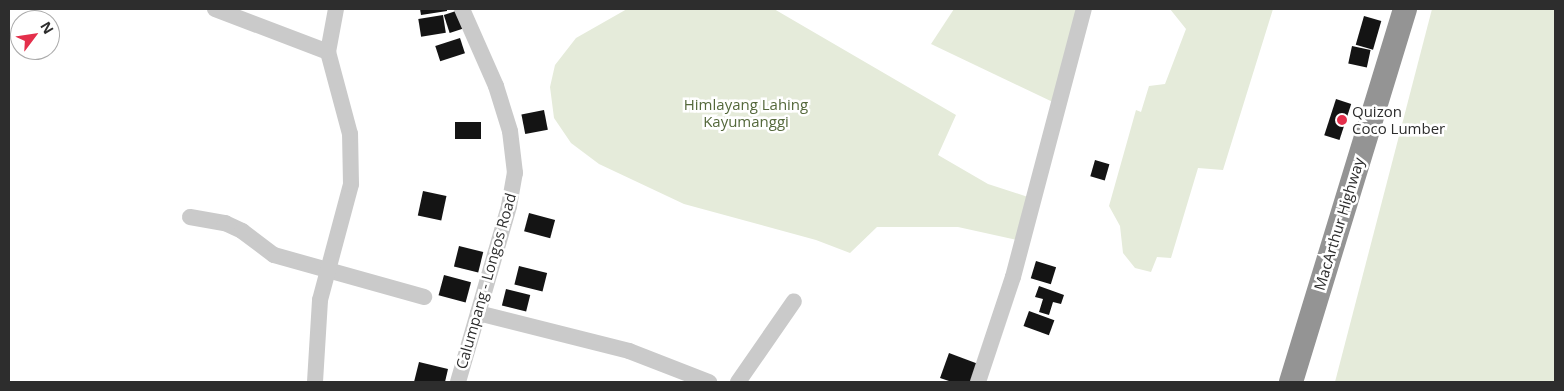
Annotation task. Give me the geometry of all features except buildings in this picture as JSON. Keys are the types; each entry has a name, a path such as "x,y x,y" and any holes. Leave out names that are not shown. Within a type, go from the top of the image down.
{"highway":[{"name":"MacArthur Highway","path":"1291,382 1405,9"}],"street":[{"path":"215,9 328,52"},
{"path":"315,382 320,300 352,184 350,134 328,52 336,9"},
{"name":"Calumpang - Longos Road","path":"458,382 509,206 515,173 510,131 496,86 462,9"},
{"path":"978,382 1014,277 1084,9"},
{"path":"190,217 225,223 242,231 274,255 329,273 424,297"},
{"path":"738,382 794,301"},
{"path":"478,313 629,351 709,382"}],"green space":[{"name":"Himlayang Lahing Kayumanggi","path":"627,9 774,9 956,115 938,155 988,184 1031,198 1017,240 958,227 877,227 850,253 816,240 684,204 599,164 571,143 554,118 550,87 555,65 576,38"},
{"path":"954,9 1082,9 1057,104 931,44"},
{"path":"1170,9 1273,9 1223,170 1198,168 1171,258 1157,257 1151,272 1135,268 1123,253 1120,226 1109,206 1136,110 1141,112 1149,86 1165,84 1186,29"},
{"path":"1432,9 1555,9 1555,382 1335,382"}],"place":[{"name":"Quizon Coco Lumber","path":"1342,120"}]}
